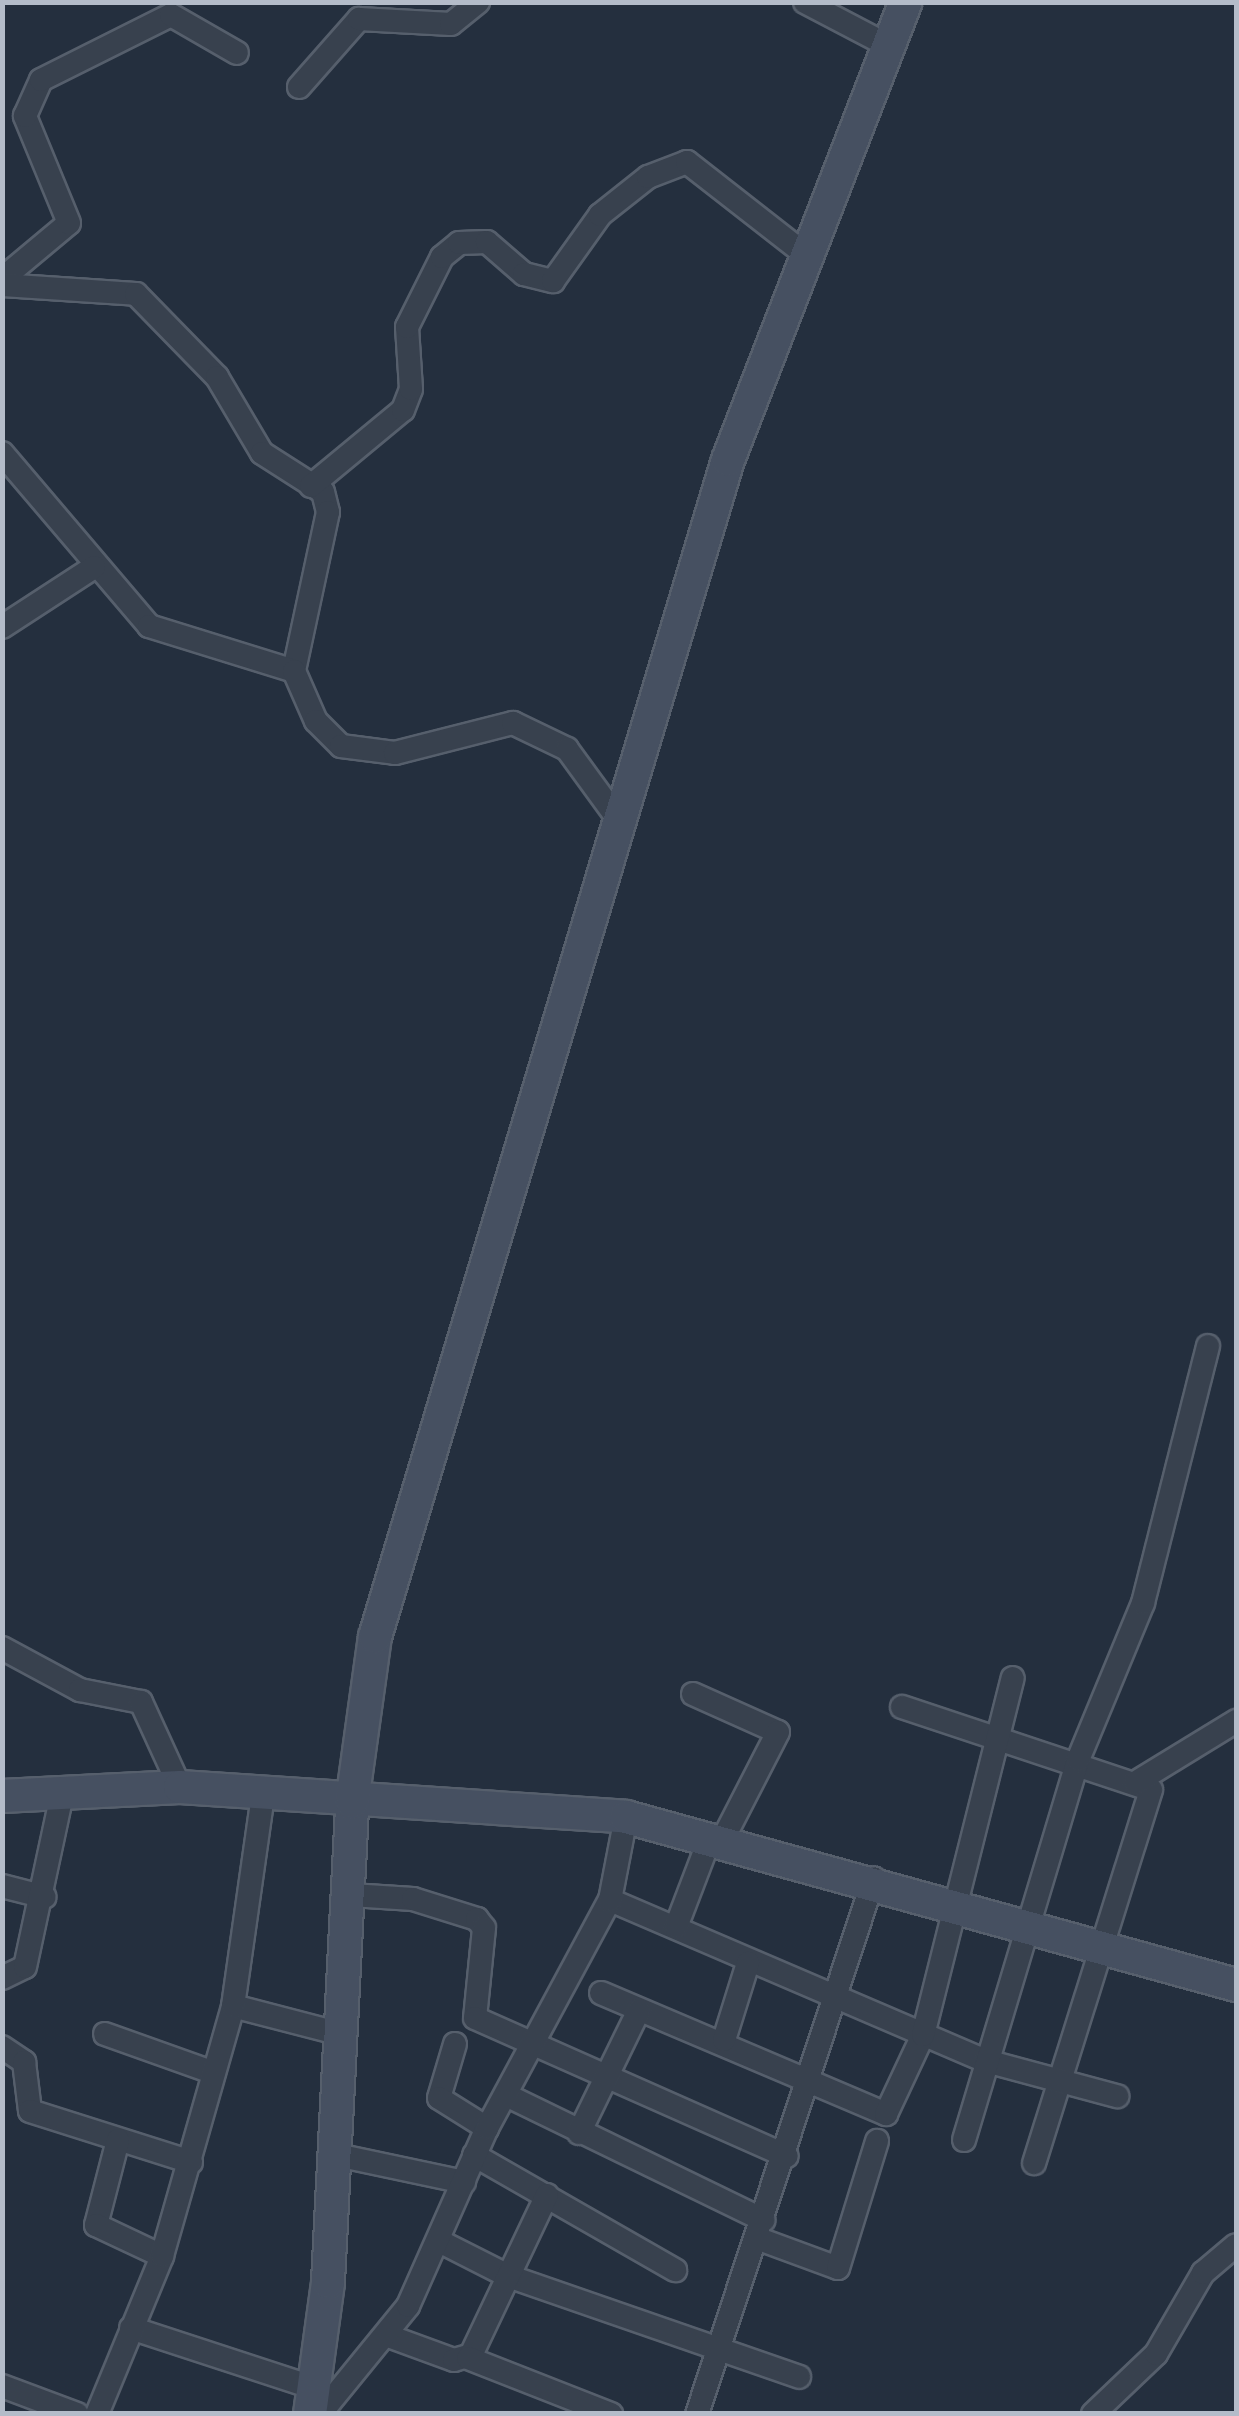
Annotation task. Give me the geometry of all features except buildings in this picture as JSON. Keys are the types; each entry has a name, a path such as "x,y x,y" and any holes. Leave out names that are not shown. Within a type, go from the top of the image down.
{"street":[{"path":"299,87 359,19 451,24 478,2"},
{"path":"805,2 887,46"},
{"path":"314,2405 351,1895 352,1802 372,1652 399,1546 541,1105 618,819 802,252 906,2"},
{"path":"2,282 69,223 25,116 41,80 171,16 237,52"},
{"path":"311,486 402,410 412,389 407,327 442,257 460,244 487,242 524,274 553,281 600,214 648,177 687,162 802,252"},
{"path":"2,282 136,294 217,377 262,453 311,486 328,512 294,672 316,721 366,753 513,723 545,733 618,819"},
{"path":"2,453 94,567 149,626 294,672"},
{"path":"2,627 94,567"},
{"path":"964,2140 1078,1760 1144,1603 1208,1346"},
{"path":"2,1648 80,1690 141,1702 180,1787"},
{"path":"601,1994 724,2040 886,2114 923,2034 1013,1678"},
{"path":"676,1927 716,1839 778,1732 693,1694"},
{"path":"902,1707 1078,1760 1135,1783 1152,1795 1099,1945 1034,2163"},
{"path":"1135,1783 1236,1721"},
{"path":"2,1796 61,1799 180,1787 352,1802 421,1798 626,1817 874,1878 1236,1984"},
{"path":"97,2414 162,2256 233,2006 263,1794"},
{"path":"2,1978 20,1976 45,1897 61,1799"},
{"path":"314,2405 391,2337 441,2242 474,2154 610,1900 626,1817"},
{"path":"697,2414 723,2349 787,2156 874,1878"},
{"path":"2,1886 45,1897"},
{"path":"351,1895 413,1899 477,1919 484,1933 475,2018 787,2156"},
{"path":"610,1900 748,1963 986,2061 1058,2088 1117,2096"},
{"path":"724,2040 748,1963"},
{"path":"233,2006 338,2033"},
{"path":"579,2134 612,2079 639,2010"},
{"path":"105,2034 212,2072"},
{"path":"455,2044 439,2098 488,2128"},
{"path":"2,2047 24,2062 30,2111 191,2162"},
{"path":"508,2096 838,2268 877,2141"},
{"path":"118,2140 96,2226 162,2256"},
{"path":"332,2154 464,2182"},
{"path":"474,2154 675,2270"},
{"path":"468,2358 546,2194"},
{"path":"441,2242 508,2276 799,2377"},
{"path":"1093,2414 1156,2354 1203,2273 1236,2245"},
{"path":"130,2328 314,2405"},
{"path":"391,2337 468,2358 610,2414"},
{"path":"9,2397 77,2414"}]}
